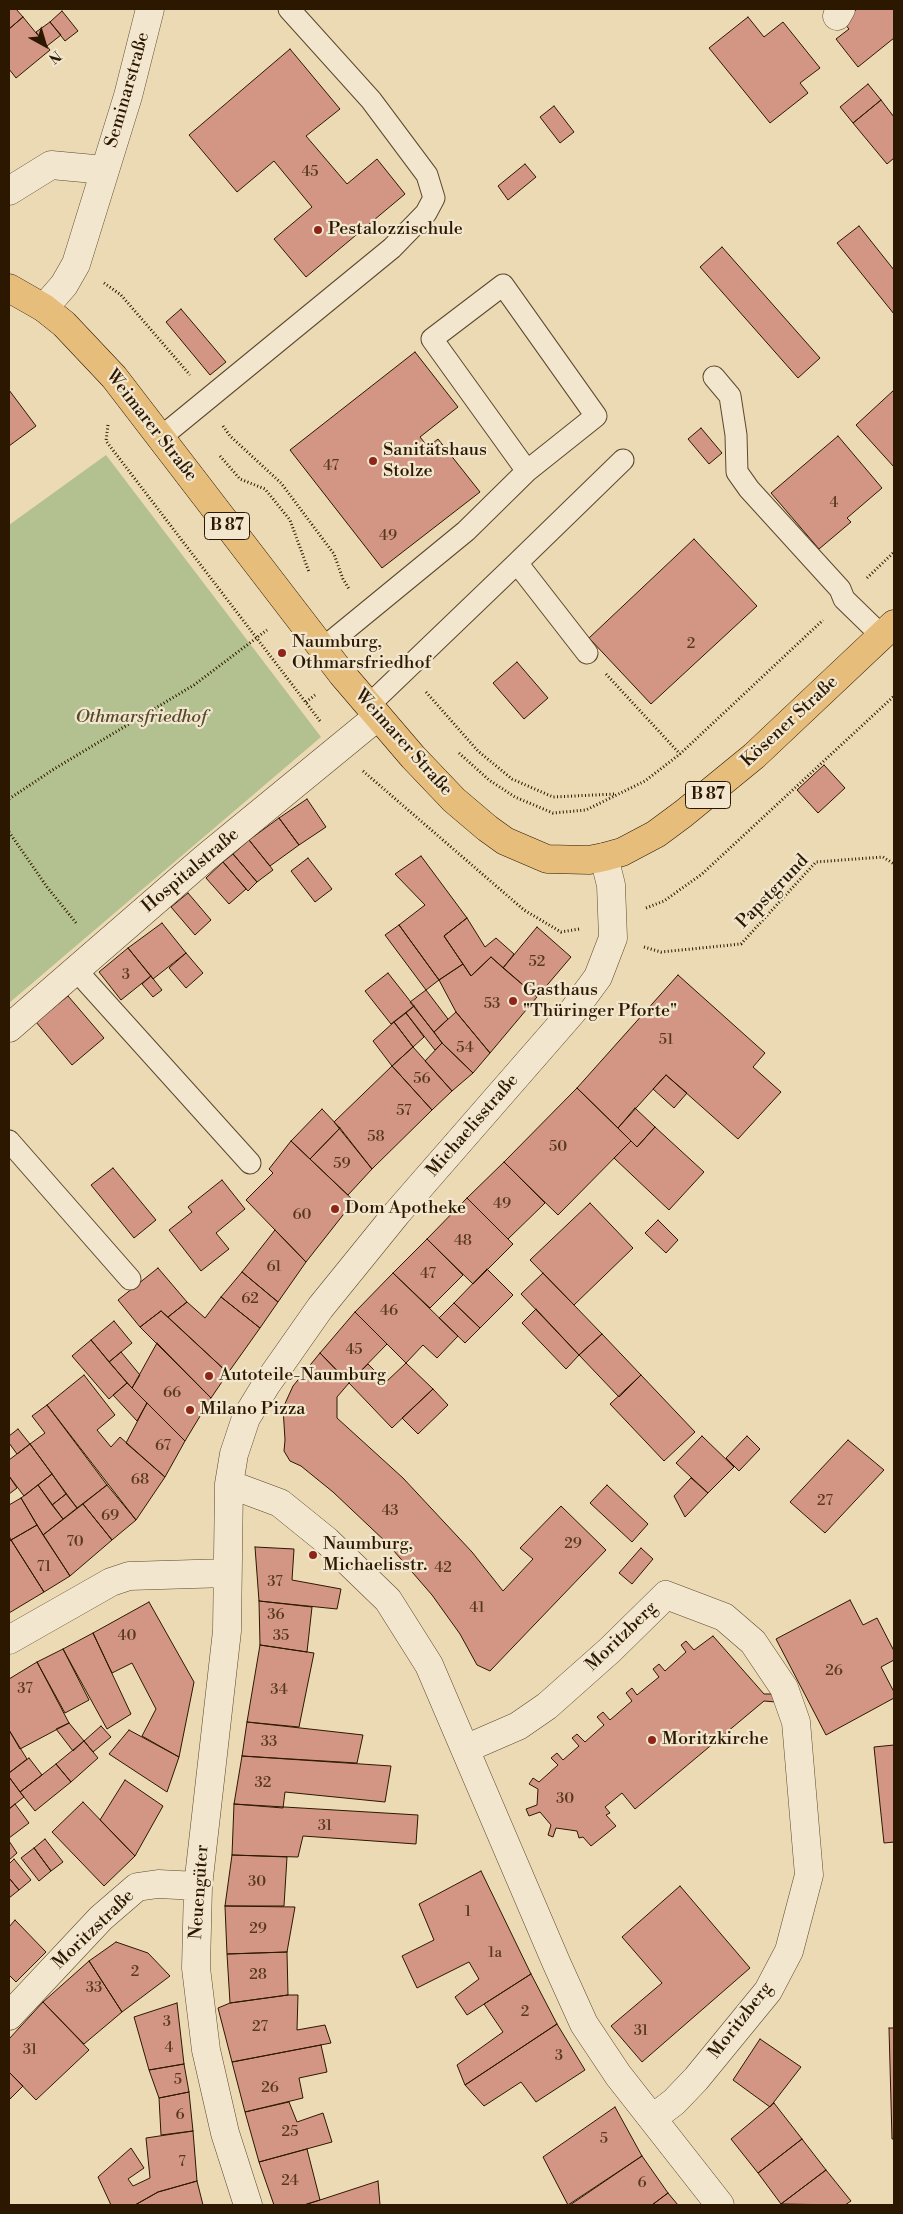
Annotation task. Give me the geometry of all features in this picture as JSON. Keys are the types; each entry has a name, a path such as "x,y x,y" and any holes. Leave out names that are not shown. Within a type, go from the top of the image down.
{"main road":[{"name":"Weimarer Straße","path":"9,288 44,308 90,349 114,377 322,649 372,711 454,800 486,828 505,841 547,859 589,860 604,857"},
{"name":"Kösener Straße","path":"604,857 635,846 683,814 754,756 888,630"}],"street":[{"name":"Seminarstraße","path":"44,308 64,285 76,264 128,96 150,9"},
{"name":"Seminarstraße","path":"9,191 52,165 105,170"},
{"name":"Hospitalstraße","path":"9,1028 205,858 339,748 372,711"},
{"name":"Michaelisstraße","path":"227,1573 229,1484 234,1454 246,1418 266,1385 304,1331 396,1213 585,997 598,977 613,930 612,885 604,857"},
{"path":"229,1484 280,1503 327,1541 388,1600 429,1665 584,2024 618,2075 720,2205"},
{"path":"9,1640 111,1582 129,1576 227,1573"},
{"name":"Neuengüter","path":"227,1573 226,1631 198,1886 196,1968 206,2050 225,2132 248,2205"},
{"name":"Moritzberg","path":"465,1749 518,1726 547,1706 610,1650 666,1595 724,1617 753,1642 784,1688 796,1722 809,1875 789,1951 768,1991 674,2102 653,2118"},
{"name":"Moritzstraße","path":"9,2016 101,1918 137,1887 158,1884 198,1886"}],"lane":[{"path":"160,438 392,248 426,213 434,198 427,175 371,100 289,9"},
{"path":"322,649 466,531 527,471 596,416 503,285 432,339 527,471"},
{"path":"714,377 730,396 736,435 737,472 749,489 840,588 844,599 888,630"},
{"path":"372,711 406,669 623,460"},
{"path":"517,563 587,653"},
{"path":"76,970 250,1163"},
{"path":"9,1141 130,1279"}],"path":[{"path":"76,264 121,295 209,397 218,419 230,436 281,483 334,554 342,579 364,614"},
{"path":"106,441 339,748 524,910 561,932 613,930 664,901 702,874 894,696"},
{"path":"455,749 488,780 514,797 553,813 586,810 615,794 645,781 680,754 894,552"},
{"path":"9,799 54,769 194,685 292,610"},
{"path":"587,653 680,754"},
{"path":"406,669 478,751 512,779 553,796 615,794"},
{"path":"9,832 47,887 78,925"},
{"name":"Papstgrund","path":"613,930 660,952 741,944 816,862 883,857 894,864"}],"green space":[{"name":"Othmarsfriedhof","path":"106,455 321,737 9,1003 9,525"}],"building":[{"path":"9,9 16,9 23,17 9,29"},
{"path":"857,9 894,9 894,38 858,67 836,39 849,29 842,21"},
{"path":"62,11 78,31 65,41 50,22"},
{"path":"23,17 50,50 16,78 9,69 9,29"},
{"path":"748,17 764,37 783,22 820,68 800,83 808,93 770,123 709,48"},
{"path":"50,22 61,35 47,46 36,32"},
{"path":"290,49 340,109 306,136 347,184 377,159 405,194 306,277 274,239 312,207 274,161 237,192 189,135"},
{"path":"868,84 881,100 853,123 840,107"},
{"path":"881,100 894,117 894,158 887,164 853,123"},
{"path":"554,106 574,132 560,143 540,117"},
{"path":"525,164 536,177 508,200 498,186"},
{"path":"859,226 894,270 894,314 837,243"},
{"path":"722,247 820,358 798,378 700,267"},
{"path":"181,309 226,362 210,375 166,322"},
{"path":"415,352 458,407 420,437 428,447 438,439 480,492 382,568 290,450"},
{"path":"9,390 36,426 9,446"},
{"path":"894,390 894,467 856,425"},
{"path":"701,428 722,453 709,464 688,439"},
{"path":"838,436 882,488 847,518 851,522 819,549 771,493"},
{"path":"694,539 757,606 651,704 589,638"},
{"path":"517,662 548,698 524,719 493,683"},
{"path":"824,765 845,788 818,813 797,790"},
{"path":"307,799 326,827 299,845 279,818"},
{"path":"279,818 299,845 270,866 249,840"},
{"path":"249,840 273,870 257,882 233,854"},
{"path":"233,854 257,882 248,891 223,862"},
{"path":"421,856 467,918 444,936 463,964 439,980 399,925 425,905 395,874"},
{"path":"308,858 332,889 315,902 291,871"},
{"path":"223,862 246,889 229,904 206,878"},
{"path":"188,893 211,920 195,935 171,907"},
{"path":"467,918 485,947 496,938 514,954 503,968 491,957 471,976 444,936"},
{"path":"162,923 186,953 153,979 128,948"},
{"path":"399,925 439,980 426,990 385,935"},
{"path":"537,927 571,957 537,997 503,968"},
{"path":"128,948 151,976 121,1000 99,972"},
{"path":"186,953 203,973 186,988 169,968"},
{"path":"491,957 537,997 490,1053 456,1012 439,980 463,964 471,976"},
{"path":"388,973 414,1006 391,1024 365,991"},
{"path":"678,975 765,1053 753,1067 781,1092 738,1139 666,1075 618,1128 577,1088"},
{"path":"151,976 162,990 153,997 142,984"},
{"path":"426,990 448,1019 434,1032 410,1002"},
{"path":"68,996 104,1038 72,1065 36,1022"},
{"path":"414,1006 442,1043 435,1050 406,1013"},
{"path":"456,1012 490,1053 473,1073 442,1043 434,1032"},
{"path":"406,1013 424,1037 413,1047 394,1022"},
{"path":"394,1022 413,1047 392,1066 373,1041"},
{"path":"442,1043 473,1073 452,1091 425,1061"},
{"path":"413,1047 452,1091 432,1110 392,1066"},
{"path":"392,1066 432,1110 372,1169 334,1122"},
{"path":"666,1075 687,1093 674,1108 653,1089"},
{"path":"577,1088 631,1141 558,1215 504,1162"},
{"path":"635,1108 655,1127 637,1147 618,1128"},
{"path":"322,1109 340,1128 310,1159 291,1141"},
{"path":"655,1127 704,1172 669,1210 614,1158 631,1141 637,1147"},
{"path":"340,1128 372,1169 348,1195 310,1159"},
{"path":"291,1141 354,1201 306,1262 246,1200 273,1173 269,1169"},
{"path":"504,1162 545,1203 508,1239 467,1198"},
{"path":"113,1168 156,1220 134,1238 91,1185"},
{"path":"222,1180 245,1209 216,1233 229,1249 201,1271 169,1230 192,1212 188,1207"},
{"path":"467,1198 513,1244 473,1284 427,1239"},
{"path":"590,1203 633,1248 574,1305 530,1260"},
{"path":"658,1220 678,1240 666,1253 645,1233"},
{"path":"275,1230 306,1262 278,1302 242,1272"},
{"path":"427,1239 463,1275 430,1308 393,1273"},
{"path":"158,1268 187,1302 168,1317 161,1311 140,1327 118,1300"},
{"path":"487,1269 513,1295 480,1328 454,1303"},
{"path":"242,1272 278,1302 260,1328 221,1297"},
{"path":"393,1273 458,1336 437,1358 423,1345 406,1363 355,1312"},
{"path":"543,1273 602,1334 579,1355 521,1294"},
{"path":"221,1297 260,1328 228,1373 168,1317 187,1302 205,1318"},
{"path":"454,1303 480,1328 465,1343 439,1318"},
{"path":"536,1309 579,1355 566,1369 522,1323"},
{"path":"161,1311 228,1373 211,1398 140,1327"},
{"path":"355,1312 387,1344 349,1383 320,1353"},
{"path":"114,1321 132,1343 109,1362 91,1340"},
{"path":"602,1334 641,1375 619,1397 579,1355"},
{"path":"91,1340 127,1383 109,1399 72,1356"},
{"path":"157,1343 211,1398 185,1441 132,1388"},
{"path":"121,1352 140,1375 132,1388 109,1362"},
{"path":"320,1353 349,1383 337,1397 337,1418 403,1478 472,1552 503,1591 533,1559 520,1548 561,1506 606,1550 490,1671 477,1665 460,1634 432,1595 387,1543 333,1492 301,1466 290,1461 284,1451 283,1408 293,1386"},
{"path":"406,1363 433,1389 392,1428 349,1383 368,1364 386,1382"},
{"path":"84,1375 115,1415 97,1430 111,1447 120,1437 165,1477 136,1520 47,1405"},
{"path":"641,1375 695,1432 664,1461 610,1404"},
{"path":"127,1383 147,1403 137,1421 113,1395"},
{"path":"433,1389 448,1405 418,1434 402,1418"},
{"path":"147,1403 185,1441 165,1477 126,1443"},
{"path":"47,1405 107,1485 77,1508 30,1444 45,1433 32,1416"},
{"path":"18,1429 30,1444 17,1454 9,1443 9,1436"},
{"path":"702,1436 734,1467 708,1493 676,1463"},
{"path":"747,1436 760,1449 739,1471 726,1458"},
{"path":"848,1440 884,1470 825,1533 790,1502"},
{"path":"30,1444 52,1474 24,1496 9,1476 9,1460"},
{"path":"52,1474 66,1494 52,1505 38,1485"},
{"path":"9,1476 17,1488 9,1494"},
{"path":"691,1478 708,1493 685,1517 674,1496"},
{"path":"38,1485 63,1519 43,1535 21,1498"},
{"path":"107,1485 136,1520 112,1540 83,1504"},
{"path":"607,1485 648,1524 632,1542 590,1503"},
{"path":"66,1494 77,1508 63,1519 52,1505"},
{"path":"21,1498 37,1525 11,1540 9,1536 9,1505"},
{"path":"83,1504 112,1540 70,1576 43,1535"},
{"path":"37,1525 70,1576 44,1592 11,1540"},
{"path":"11,1540 44,1592 9,1613 9,1542"},
{"path":"255,1547 294,1549 292,1580 341,1589 337,1609 259,1601"},
{"path":"641,1548 653,1559 632,1584 619,1573"},
{"path":"850,1600 863,1625 877,1618 894,1651 894,1660 881,1667 894,1692 894,1698 826,1735 776,1639"},
{"path":"259,1601 312,1607 307,1652 260,1645"},
{"path":"149,1602 194,1682 179,1757 142,1736 156,1709 132,1663 112,1673 93,1633"},
{"path":"93,1633 131,1714 107,1729 63,1649"},
{"name":"Moritzkirche","path":"713,1636 764,1694 776,1694 776,1702 764,1701 635,1809 622,1793 605,1807 610,1813 606,1815 616,1826 591,1846 583,1837 579,1838 577,1831 556,1828 553,1837 548,1835 551,1825 540,1812 529,1816 526,1809 537,1805 538,1789 529,1784 533,1778 539,1782 558,1765 551,1758 557,1753 563,1760 579,1746 572,1738 577,1734 585,1742 604,1725 597,1717 603,1712 610,1720 632,1701 626,1693 632,1688 637,1695 659,1677 653,1669 659,1664 665,1671 686,1652 681,1645 686,1641 694,1650"},
{"path":"260,1645 314,1653 299,1727 247,1722"},
{"path":"63,1649 89,1700 65,1713 37,1662"},
{"path":"37,1662 69,1723 20,1749 9,1730 9,1679"},
{"path":"247,1722 363,1735 357,1763 242,1756"},
{"path":"69,1723 84,1741 73,1751 56,1729"},
{"path":"101,1726 111,1737 93,1752 84,1741"},
{"path":"9,1730 27,1759 9,1773"},
{"path":"129,1730 179,1757 167,1792 109,1754"},
{"path":"84,1741 98,1758 71,1782 56,1764"},
{"path":"894,1745 894,1842 884,1843 874,1747"},
{"path":"242,1756 391,1766 385,1802 285,1792 283,1808 234,1804"},
{"path":"29,1758 42,1775 20,1792 9,1777 9,1773"},
{"path":"56,1764 71,1782 35,1811 20,1792"},
{"path":"9,1777 24,1797 9,1809"},
{"path":"125,1780 163,1806 135,1856 100,1820"},
{"path":"83,1802 135,1856 104,1886 52,1832"},
{"path":"15,1804 29,1823 9,1838 9,1809"},
{"path":"234,1804 418,1815 416,1844 303,1836 298,1857 232,1855"},
{"path":"45,1839 63,1862 51,1871 34,1848"},
{"path":"9,1841 17,1853 9,1860"},
{"path":"34,1848 51,1871 39,1881 21,1858"},
{"path":"232,1855 287,1857 284,1906 225,1906"},
{"path":"14,1859 31,1880 19,1890 9,1878 9,1864"},
{"path":"481,1871 531,1974 467,2015 455,1997 479,1979 469,1962 417,1988 402,1956 434,1940 419,1904"},
{"path":"9,1878 19,1890 9,1898"},
{"path":"680,1886 750,1968 642,2062 611,2026 662,1983 622,1937"},
{"path":"225,1906 295,1907 287,1952 227,1954"},
{"path":"15,1920 46,1952 16,1982 9,1975 9,1927"},
{"path":"116,1942 148,1953 170,1976 122,2012 89,1961"},
{"path":"287,1952 288,1995 230,2003 227,1954"},
{"path":"89,1961 122,2012 84,2044 43,2002"},
{"path":"531,1974 557,2024 465,2085 457,2065 503,2032 484,2004"},
{"path":"298,1995 297,2030 325,2025 331,2043 232,2062 218,2008 230,2003"},
{"path":"43,2002 89,2050 36,2100 9,2072 9,2039"},
{"path":"177,2003 184,2064 149,2070 134,2017"},
{"path":"557,2024 585,2070 536,2102 521,2082 484,2106 465,2085"},
{"path":"889,2028 894,2028 894,2139 892,2139"},
{"path":"760,2039 801,2067 770,2107 733,2080"},
{"path":"321,2045 327,2072 299,2078 303,2098 245,2112 232,2062"},
{"path":"184,2064 189,2092 159,2098 149,2070"},
{"path":"9,2072 23,2086 9,2100"},
{"path":"189,2092 193,2131 161,2135 159,2098"},
{"path":"289,2102 297,2122 323,2113 332,2142 259,2162 245,2112"},
{"path":"774,2103 802,2139 758,2173 731,2139"},
{"path":"615,2107 642,2156 568,2205 543,2157"},
{"path":"193,2131 197,2181 158,2192 135,2205 111,2205 98,2177 131,2148 144,2168 128,2179 133,2186 150,2178 146,2138"},
{"path":"802,2139 826,2170 781,2204 758,2173"},
{"path":"307,2149 320,2200 304,2205 274,2205 259,2162"},
{"path":"642,2156 668,2193 652,2205 570,2205"},
{"path":"826,2170 851,2201 845,2205 781,2204"},
{"path":"197,2181 203,2205 135,2205 158,2192"},
{"path":"378,2181 380,2205 304,2205 320,2200"},
{"path":"668,2193 678,2205 652,2205"}],"place":[{"name":"Pestalozzischule","path":"318,230"},
{"name":"Sanitätshaus Stolze","path":"373,461"},
{"name":"Naumburg, Othmarsfriedhof","path":"282,653"},
{"name":"Gasthaus \"Thüringer Pforte\"","path":"513,1001"},
{"name":"Dom Apotheke","path":"335,1209"},
{"name":"Autoteile-Naumburg","path":"209,1376"},
{"name":"Milano Pizza","path":"190,1410"},
{"name":"Naumburg, Michaelisstr.","path":"313,1555"},
{"name":"Moritzkirche","path":"652,1740"}]}
